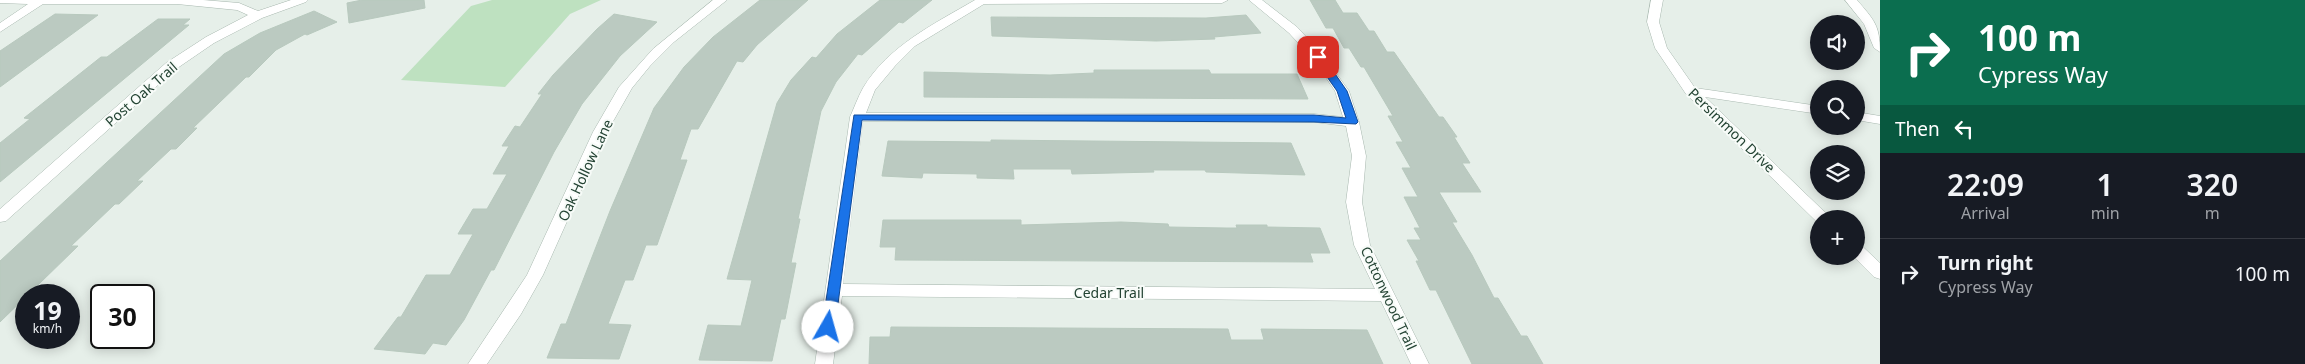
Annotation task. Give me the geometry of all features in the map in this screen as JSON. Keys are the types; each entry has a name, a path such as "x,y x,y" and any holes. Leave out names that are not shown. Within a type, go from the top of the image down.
{"street":[{"path":"0,0 212,3 239,7 258,15"},
{"path":"0,28 41,0"},
{"name":"Post Oak Trail","path":"0,217 172,66 210,40 258,15 302,0"},
{"name":"Oak Hollow Lane","path":"477,364 506,324 535,275 604,128 627,86 676,35 721,0"},
{"path":"824,364 857,117 870,89 890,63 911,44 982,1 1222,0"},
{"name":"Cottonwood Trail","path":"1255,0 1293,30 1318,57 1342,91 1352,122 1359,156 1354,202 1362,245 1420,364"},
{"name":"Persimmon Drive","path":"1657,0 1653,22 1661,48 1690,91 1815,210"},
{"path":"1851,0 1870,23 1880,48"},
{"path":"1690,91 1810,109"},
{"path":"857,117 1304,118 1352,122"},
{"path":"1865,118 1879,121"},
{"path":"1865,259 1880,273"},
{"name":"Cedar Trail","path":"833,290 1385,295"}],"green space":[{"path":"492,0 601,0 570,14 505,87 401,80 471,6"}],"building":[{"path":"362,0 424,0 425,8 349,23 347,3"},
{"path":"760,0 808,0 757,45 743,62 737,61 698,129 691,129 680,160 687,160 657,245 646,245 633,280 625,280 608,324 631,325 619,359 547,358 561,324 566,324 610,211 654,108 684,67 713,37"},
{"path":"880,0 932,0 903,23 899,22 862,55 858,54 836,82 821,111 798,219 800,219 791,263 796,263 785,319 781,319 772,361 699,360 708,325 741,326 752,280 727,279 777,103 791,80 812,57 816,58 837,34"},
{"path":"1310,0 1335,0 1343,13 1357,13 1369,31 1374,31 1387,52 1394,52 1439,117 1443,117 1457,137 1454,137 1470,163 1462,163 1481,192 1439,192 1457,222 1452,222 1472,255 1494,298 1498,298 1521,336 1527,336 1543,364 1472,364 1436,290 1430,290 1416,261 1419,261 1407,240 1421,240 1414,228 1420,228 1404,197 1418,197 1402,168 1411,168 1396,142 1403,142 1388,116 1393,116 1364,67 1361,67 1349,48 1344,48 1333,28 1326,28"},
{"path":"314,11 337,22 307,35 305,34 276,50 193,128 197,128 176,149 171,149 137,181 143,181 119,204 115,204 71,246 78,246 39,284 15,284 15,307 0,322 0,261 224,54 260,33"},
{"path":"55,14 98,15 0,87 0,51"},
{"path":"614,14 657,22 620,56 582,104 554,152 494,270 491,270 464,320 446,345 433,343 425,354 374,349 398,317 401,317 426,275 450,275 473,234 458,234 473,209 487,209 507,174 493,174 509,146 502,146 515,126 520,127 542,94 538,94 553,75"},
{"path":"1246,15 1261,33 1214,37 1215,39 1156,41 992,36 991,17 1206,18"},
{"path":"158,19 190,19 183,25 189,25 0,182 0,143 30,119 24,118 101,57 107,57"},
{"path":"1094,70 1209,70 1211,74 1297,74 1308,99 924,97 924,72 1050,75 1094,73"},
{"path":"991,140 1291,143 1305,175 1206,172 1205,170 1153,170 1154,172 1072,174 1071,169 1013,169 1014,179 977,178 977,174 923,173 922,178 882,176 888,141 991,142"},
{"path":"883,220 1021,220 1021,225 1121,222 1168,224 1169,227 1237,228 1236,225 1267,225 1267,227 1320,228 1330,253 1310,253 1313,262 895,260 896,247 880,247"},
{"path":"891,327 1228,329 1231,340 1264,340 1261,329 1367,330 1383,364 869,364 870,337 890,337"}],"route":[{"path":"828,327 857,117 1314,118 1352,122 1342,91 1318,57"}]}
